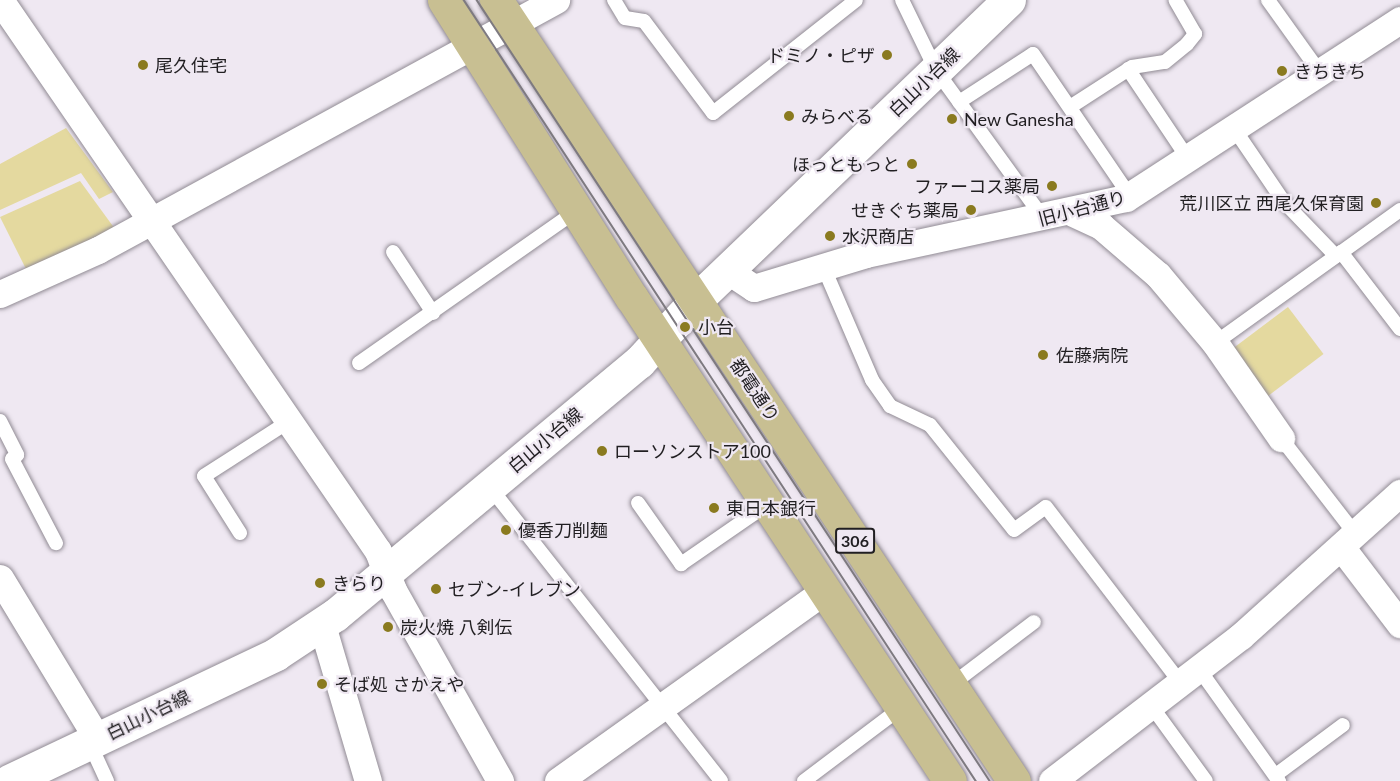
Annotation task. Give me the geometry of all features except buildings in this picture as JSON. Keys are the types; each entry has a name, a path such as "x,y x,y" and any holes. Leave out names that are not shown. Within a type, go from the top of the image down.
{"main road":[{"path":"444,0 659,340 950,781"},
{"name":"白山小台線","path":"9,781 276,654 322,625 659,340 695,301 1009,0"},
{"name":"都電通り","path":"504,14 1014,781"}],"street":[{"path":"0,294 98,250 147,219 472,43 504,14 556,0"},
{"path":"2,9 378,551 385,574 500,781"},
{"name":"旧小台通り","path":"727,270 754,288 823,266 1073,213 1131,196 1321,74 1400,20"},
{"path":"1073,213 1132,249 1215,343 1281,438"},
{"path":"1052,781 1189,675 1400,494"},
{"path":"1348,539 1400,624"},
{"path":"0,578 94,742"},
{"path":"558,781 824,591"},
{"path":"322,625 368,781"}],"lane":[{"path":"614,0 625,18 644,21 713,112 856,0"},
{"path":"902,0 936,70 1044,219"},
{"path":"1070,107 1128,69 1165,62 1195,34 1175,0"},
{"path":"1268,0 1321,74"},
{"path":"959,102 1033,54 1131,196"},
{"path":"1128,69 1188,160"},
{"path":"1235,130 1284,202 1339,254 1400,328"},
{"path":"1215,343 1400,210"},
{"path":"359,363 576,211"},
{"path":"393,252 432,313"},
{"path":"823,266 872,380 890,406 930,425 1014,530 1046,507 1278,778 1343,725"},
{"path":"0,421 17,455 12,459 56,543"},
{"path":"240,533 204,476 288,422"},
{"path":"1281,438 1348,539"},
{"path":"489,486 721,781"},
{"path":"638,503 681,564 768,504"},
{"path":"951,685 1034,622"},
{"path":"1150,704 1206,781"},
{"path":"804,781 901,708"},
{"path":"94,742 107,781"}],"shaded area":[{"path":"66,128 113,192 99,199 81,173 0,210 0,164"},
{"path":"80,181 115,229 28,273 0,217"},
{"path":"1288,307 1324,354 1266,397 1230,350"}],"tram line":[{"path":"464,0 976,781"},
{"path":"477,0 990,781"}],"place":[{"name":"ドミノ・ピザ","path":"887,55"},
{"name":"尾久住宅","path":"143,65"},
{"name":"きちきち","path":"1282,71"},
{"name":"みらべる","path":"789,116"},
{"name":"New Ganesha","path":"952,119"},
{"name":"ほっともっと","path":"912,164"},
{"name":"ファーコス薬局","path":"1052,186"},
{"name":"荒川区立 西尾久保育園","path":"1376,203"},
{"name":"せきぐち薬局","path":"971,210"},
{"name":"水沢商店","path":"830,236"},
{"name":"小台","path":"685,327"},
{"name":"佐藤病院","path":"1043,355"},
{"name":"ローソンストア100","path":"602,451"},
{"name":"東日本銀行","path":"714,508"},
{"name":"優香刀削麺","path":"506,530"},
{"name":"きらり","path":"320,583"},
{"name":"セブン-イレブン","path":"436,589"},
{"name":"炭火焼 八剣伝","path":"388,627"},
{"name":"そば処 さかえや","path":"322,684"}]}
